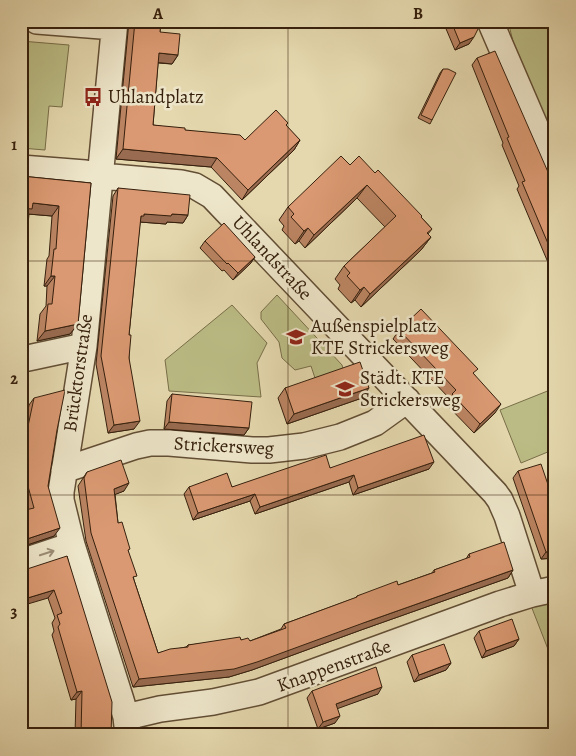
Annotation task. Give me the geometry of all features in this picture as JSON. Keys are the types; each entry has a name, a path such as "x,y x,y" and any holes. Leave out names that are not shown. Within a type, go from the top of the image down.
{"street":[{"path":"37,21 114,24"},
{"path":"490,21 555,172"},
{"name":"Brücktorstraße","path":"114,24 84,346 61,500 72,545 100,628 127,726"},
{"name":"Uhlandstraße","path":"21,168 189,184 202,189 212,196 495,493 543,591"},
{"path":"21,358 84,346"},
{"name":"Strickersweg","path":"64,470 150,443 242,450 304,446 340,437 375,423 407,400"},
{"path":"21,562 72,545"},
{"name":"Knappenstraße","path":"127,726 160,709 214,702 259,692 543,591"}],"green space":[{"path":"508,21 555,21 555,172 533,124"},
{"path":"21,41 69,45 62,107 49,106 45,150 21,148"},
{"name":"Außenspielplatz KTE Strickersweg","path":"277,295 342,365 344,372 316,381 311,366 295,370 282,358 279,342 261,319 261,312"},
{"path":"232,305 267,343 257,363 261,397 169,391 165,360"},
{"path":"555,388 555,449 521,463 500,410"},
{"path":"555,593 555,672 553,662 528,598"}],"building":[{"path":"135,21 161,21 160,32 180,34 178,55 159,53 153,125 240,135 245,140 276,110 288,123 286,125 300,140 248,190 217,158 123,149"},
{"path":"451,21 475,21 478,29 474,37 460,43"},
{"path":"495,51 555,188 555,260 522,182 525,181 477,58"},
{"path":"443,69 456,73 432,120 421,115"},
{"path":"341,156 350,165 359,156 375,173 378,170 432,229 427,233 431,237 370,294 364,287 360,290 347,276 350,273 344,266 396,216 367,185 314,235 308,228 304,231 291,217 294,214 288,207"},
{"path":"21,176 91,183 78,324 45,331 48,304 52,304 55,276 51,276 54,249 56,249 59,206 33,203 32,209 21,208"},
{"path":"118,188 190,195 188,215 144,214 144,216 141,216 129,335 131,335 129,358 140,421 114,425 101,356"},
{"path":"29,214 25,254 22,254 24,269 21,269 21,221"},
{"path":"224,223 255,257 238,273 205,241"},
{"path":"421,309 478,369 473,373 501,404 480,424 452,394 456,390 399,330"},
{"path":"360,362 369,388 294,414 285,388"},
{"path":"65,390 48,486 60,528 21,541 21,511 34,508 21,461 21,445 24,445 34,398"},
{"path":"172,394 252,402 249,428 169,422"},
{"path":"424,435 434,462 358,488 354,475 260,507 255,494 198,513 189,487 227,473 232,487 326,455 330,468"},
{"path":"121,460 129,483 114,489 118,523 122,522 130,549 128,550 137,576 133,577 158,653 170,649 188,647 188,645 240,637 241,640 248,638 250,641 286,628 284,624 397,581 398,585 435,572 434,570 470,557 469,554 504,542 513,570 234,669 139,679 91,533 84,478 87,472"},
{"path":"541,464 555,505 555,551 546,552 518,471"},
{"path":"67,556 112,702 111,735 81,735 82,691 77,692 58,627 60,624 57,615 62,613 54,590 21,600 21,571"},
{"path":"512,619 519,639 486,651 479,631"},
{"path":"444,644 451,663 419,675 412,655"},
{"path":"376,667 382,687 336,704 340,716 323,722 312,691"}],"place":[{"name":"Uhlandplatz","path":"93,97"},
{"name":"Außenspielplatz KTE Strickersweg","path":"296,337"},
{"name":"Städt. KTE Strickersweg","path":"345,389"}]}
